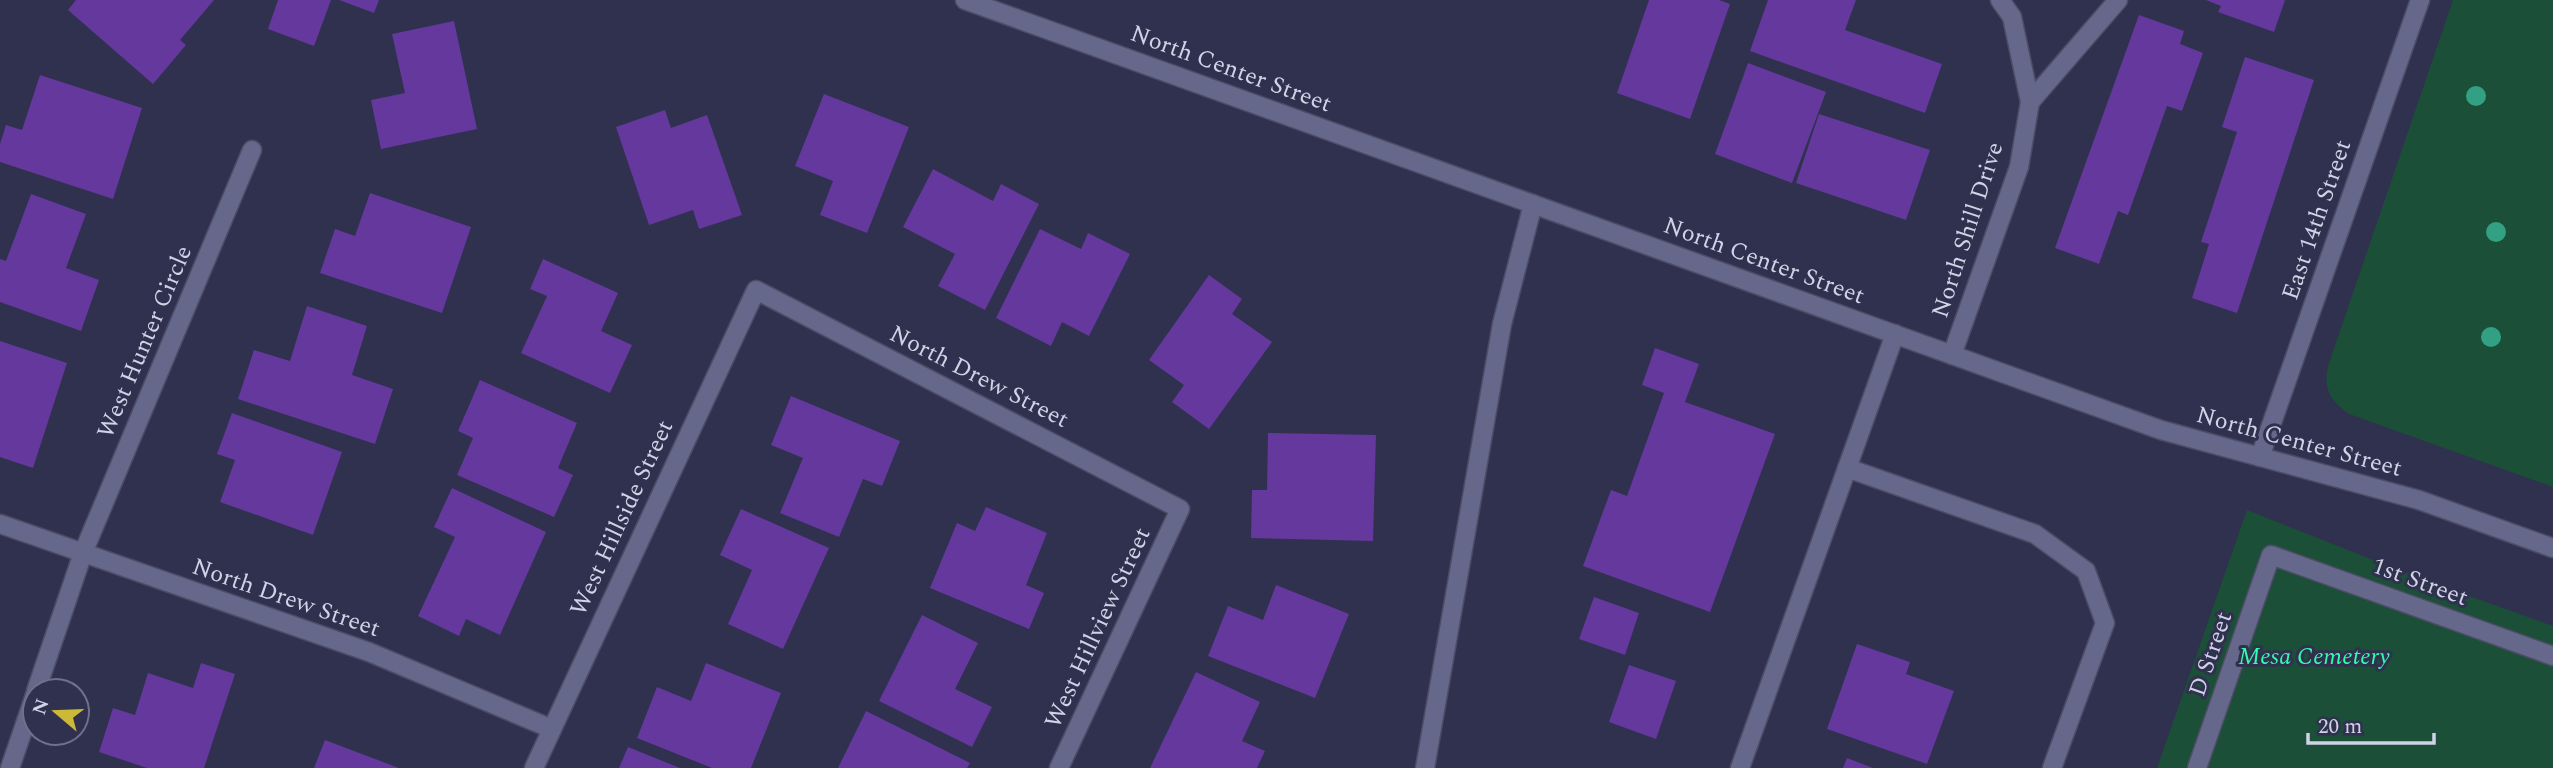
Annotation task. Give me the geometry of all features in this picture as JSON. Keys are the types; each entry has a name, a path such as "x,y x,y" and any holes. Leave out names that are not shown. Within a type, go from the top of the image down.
{"street":[{"name":"North Center Street","path":"965,0 2161,430 2419,500 2553,548"},
{"name":"North Shill Drive","path":"1952,355 2020,167 2030,102 2012,17 2000,0"},
{"path":"2030,102 2118,0"},
{"name":"East 14th Street","path":"2260,457 2420,0"},
{"name":"West Hunter Circle","path":"41,677 83,553 252,150"},
{"path":"1425,768 1502,324 1533,204"},
{"name":"North Drew Street","path":"756,289 1180,509"},
{"name":"West Hillside Street","path":"534,768 756,289"},
{"path":"1740,768 1895,334"},
{"path":"1847,468 2035,534 2086,571 2105,623 2052,768"},
{"name":"West Hillview Street","path":"1059,768 1180,509"},
{"name":"North Drew Street","path":"0,524 369,652 552,729"},
{"name":"1st Street","path":"2271,555 2553,656"},
{"name":"D Street","path":"2197,768 2271,555"},
{"name":"West Hunter Circle","path":"10,768 21,736"}],"green space":[{"path":"2453,0 2553,0 2553,487 2349,414 2337,404 2327,388 2328,366"},
{"name":"Mesa Cemetery","path":"2247,510 2424,580 2553,626 2553,768 2157,768"}],"building":[{"path":"76,0 214,0 180,40 186,45 153,84 68,10"},
{"path":"278,0 331,0 314,46 268,29"},
{"path":"339,0 379,0 374,13"},
{"path":"1649,0 1719,0 1730,4 1690,119 1617,93"},
{"path":"1768,0 1856,0 1845,30 1942,64 1925,113 1750,51"},
{"path":"2206,0 2285,0 2274,32 2218,12 2221,6"},
{"path":"2139,15 2184,31 2180,44 2203,53 2182,111 2167,106 2128,215 2118,211 2099,264 2055,248"},
{"path":"454,21 477,129 381,149 371,100 405,93 392,34"},
{"path":"2245,57 2314,80 2237,313 2192,298 2209,244 2201,242 2237,132 2222,127"},
{"path":"1748,63 1826,92 1792,183 1715,154"},
{"path":"40,75 142,108 113,199 0,162 0,144 6,125 22,130"},
{"path":"824,94 909,127 867,233 820,215 833,181 795,166"},
{"path":"665,110 671,128 707,115 742,215 699,229 693,210 649,225 616,127"},
{"path":"1819,114 1930,150 1906,220 1796,183"},
{"path":"933,169 993,201 1001,184 1039,204 985,310 938,286 955,254 903,227"},
{"path":"370,193 471,227 442,313 320,273 335,229 355,236"},
{"path":"31,194 86,214 66,268 99,280 81,331 0,302 0,259 6,261"},
{"path":"1040,229 1081,249 1088,233 1130,254 1089,336 1062,322 1051,346 996,318"},
{"path":"543,259 618,293 601,331 632,345 610,393 521,353 547,296 530,289"},
{"path":"1209,275 1242,299 1232,314 1272,342 1209,429 1172,402 1184,385 1149,360"},
{"path":"307,306 367,326 352,375 393,389 375,444 238,399 254,350 290,361"},
{"path":"0,341 67,363 33,468 0,457"},
{"path":"1655,348 1699,364 1685,402 1775,434 1710,612 1583,566 1611,490 1627,496 1664,393 1642,385"},
{"path":"480,380 577,423 558,468 573,475 554,517 457,475 473,438 458,431"},
{"path":"791,396 900,441 882,486 863,479 839,537 780,513 803,458 771,445"},
{"path":"232,413 342,452 313,535 220,502 235,460 217,454"},
{"path":"1268,433 1376,435 1373,541 1251,538 1252,490 1267,490"},
{"path":"452,488 546,532 500,635 466,619 459,636 418,616 455,537 434,527"},
{"path":"986,507 1047,533 1026,585 1044,593 1029,629 930,588 957,523 975,531"},
{"path":"741,509 829,548 783,649 728,624 752,570 720,555"},
{"path":"1276,585 1349,614 1315,698 1208,656 1228,606 1263,620"},
{"path":"1594,597 1639,613 1625,655 1579,639"},
{"path":"922,615 978,643 955,689 992,707 972,747 879,701"},
{"path":"1857,644 1910,662 1906,674 1954,691 1927,764 1827,729"},
{"path":"201,663 235,674 204,768 147,768 99,752 113,708 135,715 148,673 193,688"},
{"path":"706,663 781,693 751,768 712,768 637,738 657,687 691,701"},
{"path":"1629,665 1676,681 1656,739 1609,722"},
{"path":"1196,672 1260,702 1242,741 1265,751 1257,768 1150,768"},
{"path":"866,711 970,763 967,768 838,768"},
{"path":"325,740 399,768 314,768"},
{"path":"628,747 680,768 619,768"},
{"path":"1847,758 1873,768 1843,768"}]}
